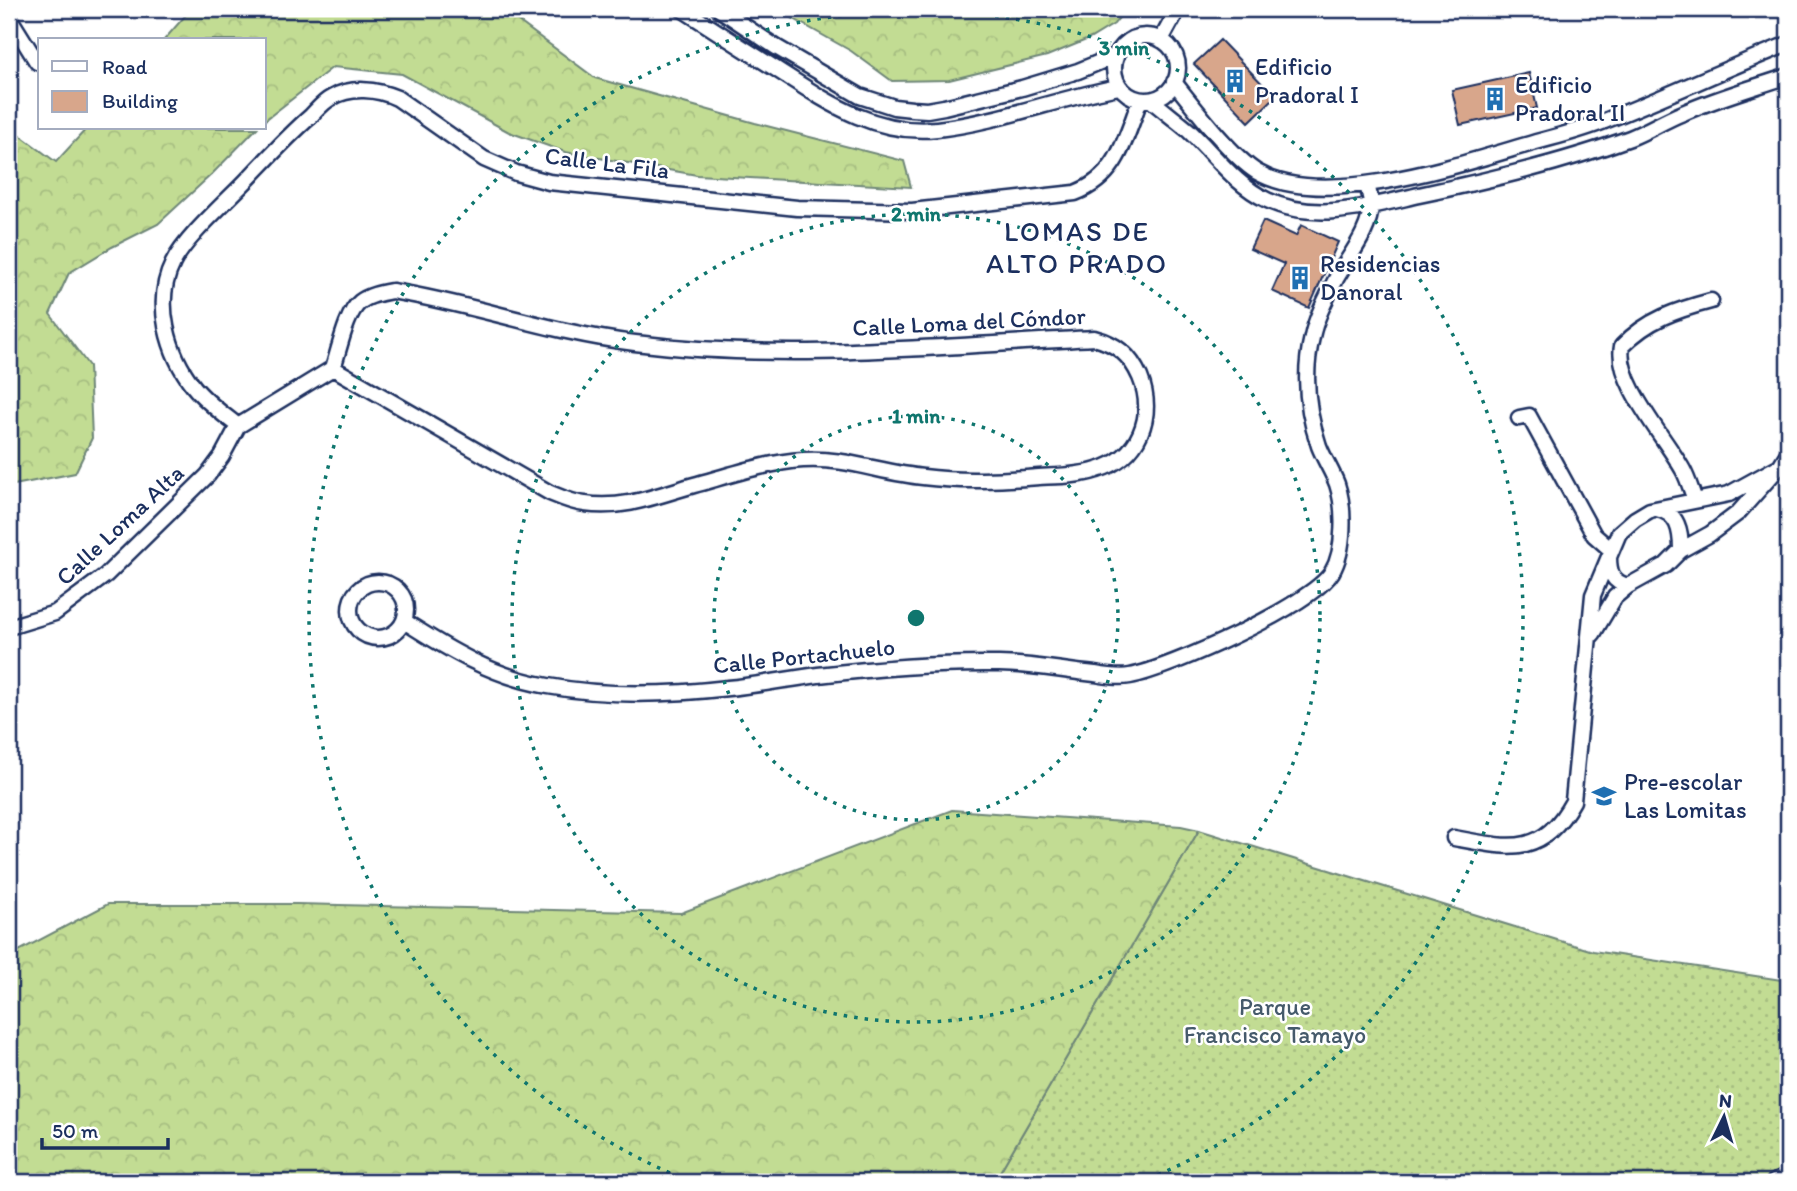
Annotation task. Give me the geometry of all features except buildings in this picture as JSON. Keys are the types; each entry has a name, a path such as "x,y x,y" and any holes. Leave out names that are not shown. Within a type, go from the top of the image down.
{"street":[{"path":"682,9 836,107 865,120 902,128 921,130 966,124 1119,87"},
{"path":"719,9 776,47 860,96 894,107 927,110 944,107 1012,91 1078,71 1116,55"},
{"path":"1161,40 1178,9"},
{"path":"9,17 38,62"},
{"path":"1145,100 1160,96 1174,82 1177,73 1174,54 1161,40 1144,37 1135,38 1116,55 1114,71 1119,87 1132,97 1145,100 1188,130 1246,187 1268,201 1307,211 1371,205 1485,181 1631,137 1684,112 1788,76"},
{"path":"1174,82 1206,121 1256,171 1289,184 1309,187 1367,184 1455,166 1604,122 1788,44"},
{"name":"Calle La Fila","path":"238,426 201,395 181,366 163,311 168,277 173,262 184,247 302,123 330,98 357,90 385,92 484,159 516,173 549,182 797,208 912,211 1075,193 1090,187 1113,166 1145,100"},
{"name":"Calle Portachuelo","path":"404,621 446,648 489,670 544,686 620,694 716,689 818,675 1001,663 1124,677 1147,673 1232,637 1314,590 1330,575 1337,561 1342,529 1342,505 1336,482 1320,450 1312,423 1307,399 1307,375 1312,336 1322,308 1363,233 1371,205 1367,184"},
{"name":"Calle Loma del Cóndor","path":"391,291 593,337 677,347 837,352 1094,338 1112,343 1133,363 1146,396 1147,413 1142,432 1133,446 1117,461 1099,470 1075,474 958,481 920,477 856,463 800,460 694,485 653,498 623,504 587,505 550,492 333,368 349,319 359,302 375,294 391,291"},
{"path":"1695,500 1685,472 1627,380 1620,356 1622,345 1651,323 1674,310 1712,301"},
{"path":"238,426 333,368"},
{"path":"1519,418 1529,416 1594,535 1610,549"},
{"name":"Calle Loma Alta","path":"9,627 55,613 106,575 208,475 238,426"},
{"path":"1588,645 1607,607 1628,586 1657,571 1681,551 1738,513 1780,466 1788,453"},
{"path":"1454,838 1492,846 1520,845 1536,841 1564,818 1573,801 1577,781 1593,595 1610,549 1619,533 1643,513 1729,494 1780,466"},
{"path":"1657,509 1671,514 1675,520 1680,533 1681,551"},
{"path":"1610,549 1611,576 1628,586"},
{"path":"1774,1182 1788,1176"}],"green space":[{"path":"191,9 502,9 595,78 904,161 911,187 697,175 565,152 509,132 402,74 333,67 266,119 266,38 166,38"},
{"path":"776,9 1126,9 1114,24 1091,38 1047,56 949,80 892,81 851,51"},
{"path":"9,127 56,162 85,130 255,130 158,224 69,273 50,314 89,366 92,438 75,473 9,486"},
{"path":"952,810 1181,826 1199,830 994,1182 9,1182 9,956 108,904 297,904 681,913"},
{"name":"Parque Francisco Tamayo","path":"1199,830 1593,951 1788,981 1788,1178 1781,1182 994,1182"}],"place":[{"name":"Edificio Pradoral I","path":"1235,81"},
{"name":"Edificio Pradoral II","path":"1495,99"},
{"name":"Residencias Danoral","path":"1300,278"},
{"name":"Pre-escolar Las Lomitas","path":"1604,796"}],"district":[{"name":"LOMAS DE ALTO PRADO","path":"1077,247"}]}
